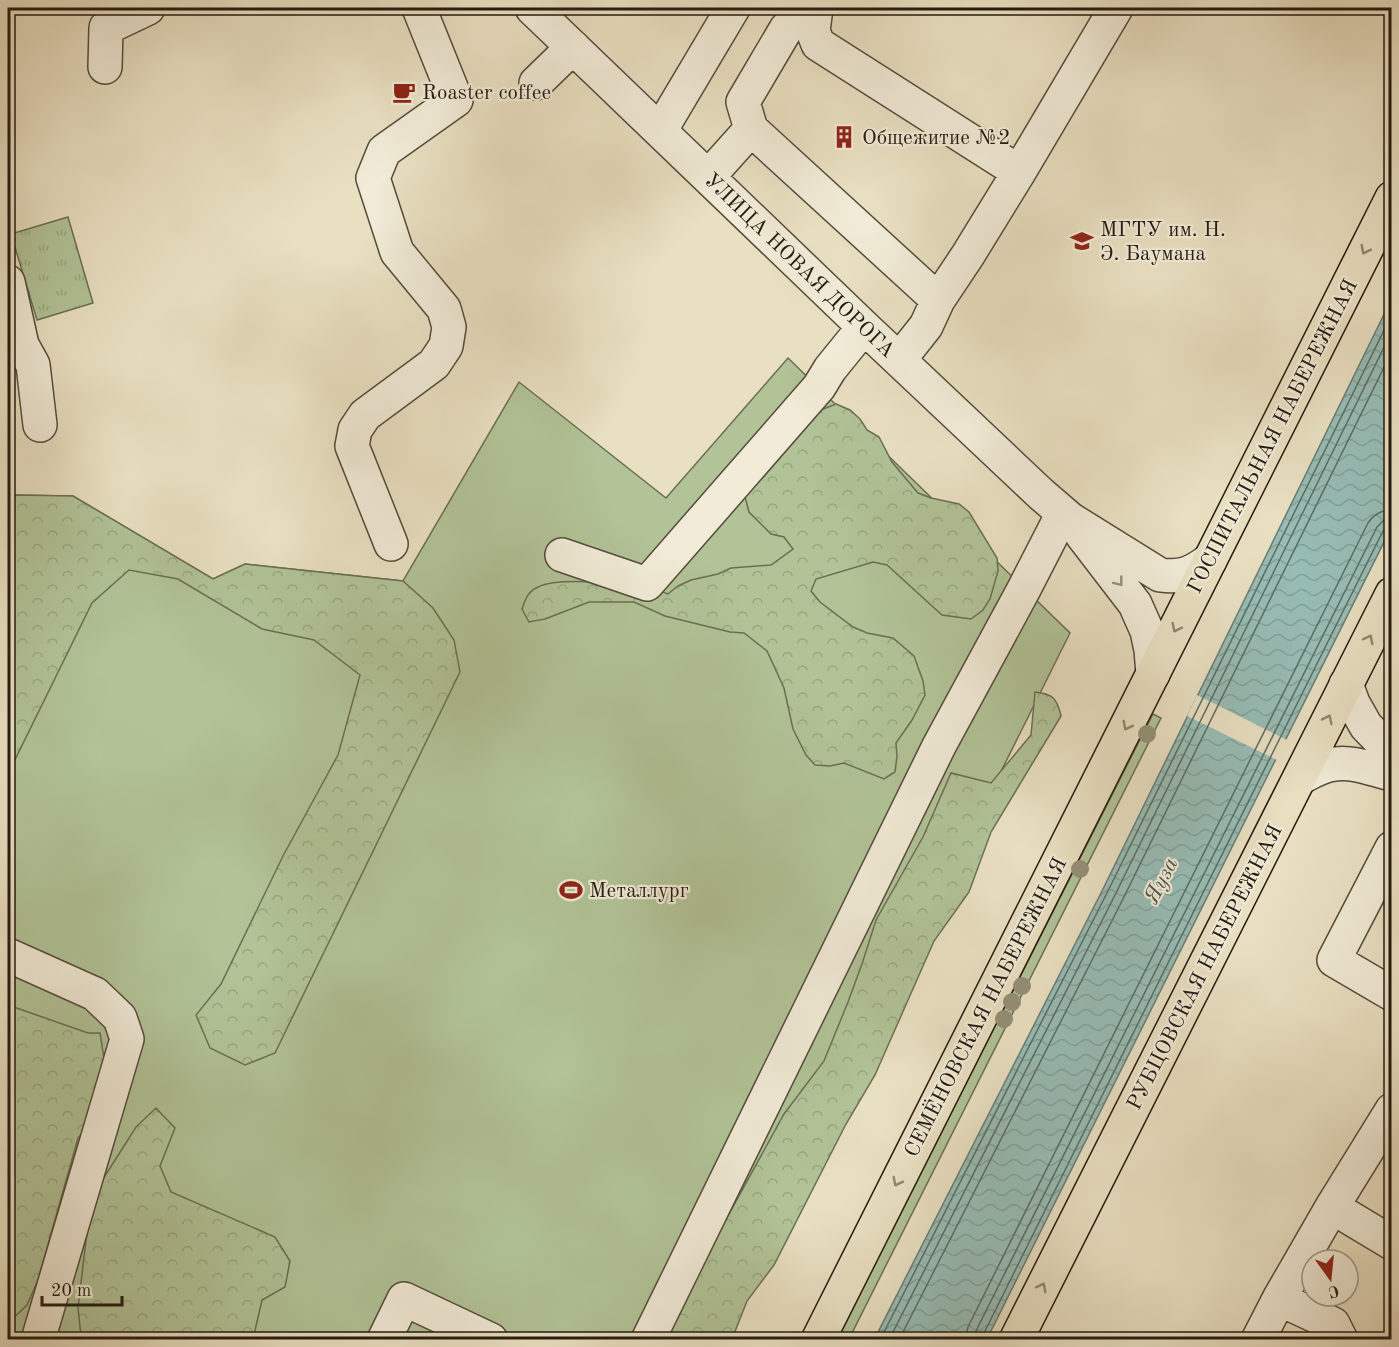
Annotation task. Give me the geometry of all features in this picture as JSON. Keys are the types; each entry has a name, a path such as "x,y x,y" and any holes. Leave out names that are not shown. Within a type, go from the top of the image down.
{"main road":[{"name":"ГОСПИТАЛЬНАЯ НАБЕРЕЖНАЯ","path":"1153,674 1392,198"},
{"name":"РУБЦОВСКАЯ НАБЕРЕЖНАЯ","path":"1016,1340 1392,594"},
{"name":"СЕМЁНОВСКАЯ НАБЕРЕЖНАЯ","path":"818,1340 1153,674"}],"street":[{"path":"105,67 106,28 148,8"},
{"path":"391,544 352,446 355,430 366,415 434,364 446,346 449,327 444,309 397,252 373,178 384,151 456,100 419,8"},
{"name":"УЛИЦА НОВАЯ ДОРОГА","path":"532,8 864,327 1066,516 1160,575 1175,577 1187,575 1210,560"},
{"path":"660,131 733,8"},
{"path":"807,8 786,29 743,102 751,129 938,300"},
{"path":"816,8 813,31 818,44 1019,172"},
{"path":"899,360 926,326 938,300 1019,172 1116,8"},
{"path":"536,83 573,47"},
{"path":"708,177 751,129"},
{"path":"8,282 15,348 33,365 40,425"},
{"path":"562,555 647,584 819,387 830,369 864,327"},
{"path":"648,1340 939,746 1066,516"},
{"name":"УЛИЦА НОВАЯ ДОРОГА","path":"1066,516 1135,604 1147,631 1153,674"},
{"path":"1346,684 1353,703 1366,726 1392,753"},
{"path":"1300,778 1319,768 1335,764 1349,764 1392,774"},
{"path":"1392,848 1334,960 1392,994"},
{"path":"8,955 95,994 120,1018 127,1039 38,1340"},
{"path":"1258,1340 1332,1207 1392,1110"},
{"path":"1332,1207 1392,1243"},
{"path":"384,1340 404,1299 491,1340"},
{"path":"1279,1299 1333,1324 1341,1340"}],"green space":[{"path":"68,217 93,303 37,320 11,234"},
{"path":"788,358 1070,633 718,1339 8,1340 8,495 73,496 213,579 245,564 403,581 519,382 666,498"},
{"path":"836,404 850,410 867,430 879,437 892,462 918,493 959,504 969,512 997,558 998,571 990,599 983,610 971,619 942,615 887,565 873,562 816,579 811,591 820,602 853,627 867,633 893,638 914,656 923,681 925,695 912,720 896,743 895,772 884,779 844,763 830,766 815,765 806,755 793,729 784,688 767,651 744,633 730,632 665,616 634,602 589,602 545,619 529,622 522,609 529,593 549,584 583,582 622,584 668,594 691,580 718,574 731,568 771,565 793,549 784,537 771,534 749,512 745,497 755,457 798,419"},
{"path":"15,495 73,496 213,579 245,564 403,581 433,608 454,640 460,672 275,1053 245,1065 210,1048 196,1015 221,984 283,856 338,755 360,675 314,640 262,629 178,579 129,570 92,603 8,774 8,546"},
{"path":"1035,692 1053,698 1061,716 991,832 969,892 934,941 875,1075 846,1124 774,1265 747,1301 732,1339 666,1340 713,1243 784,1114 824,1061 848,1002 876,920 923,837 951,773 991,783 1031,735"},
{"path":"1153,714 1161,718 849,1339 836,1340"},
{"path":"8,1005 88,1033 100,1033 105,1065 96,1117 78,1138 38,1280 27,1305 8,1323"},
{"path":"156,1108 175,1128 160,1166 171,1192 275,1237 290,1261 285,1287 262,1300 253,1339 86,1340 81,1336 78,1308 91,1198 136,1127"}],"water":[{"name":"Яуза","path":"1391,300 1391,528 987,1339 874,1340 1103,889"}],"pier":[{"path":"1197,695 1287,740 1277,760 1187,716"}],"place":[{"name":"Roaster coffee","path":"404,92"},
{"name":"Общежитие №2","path":"844,137"},
{"name":"МГТУ им. Н. Э. Баумана","path":"1082,241"},
{"name":"Металлург","path":"571,890"}]}
